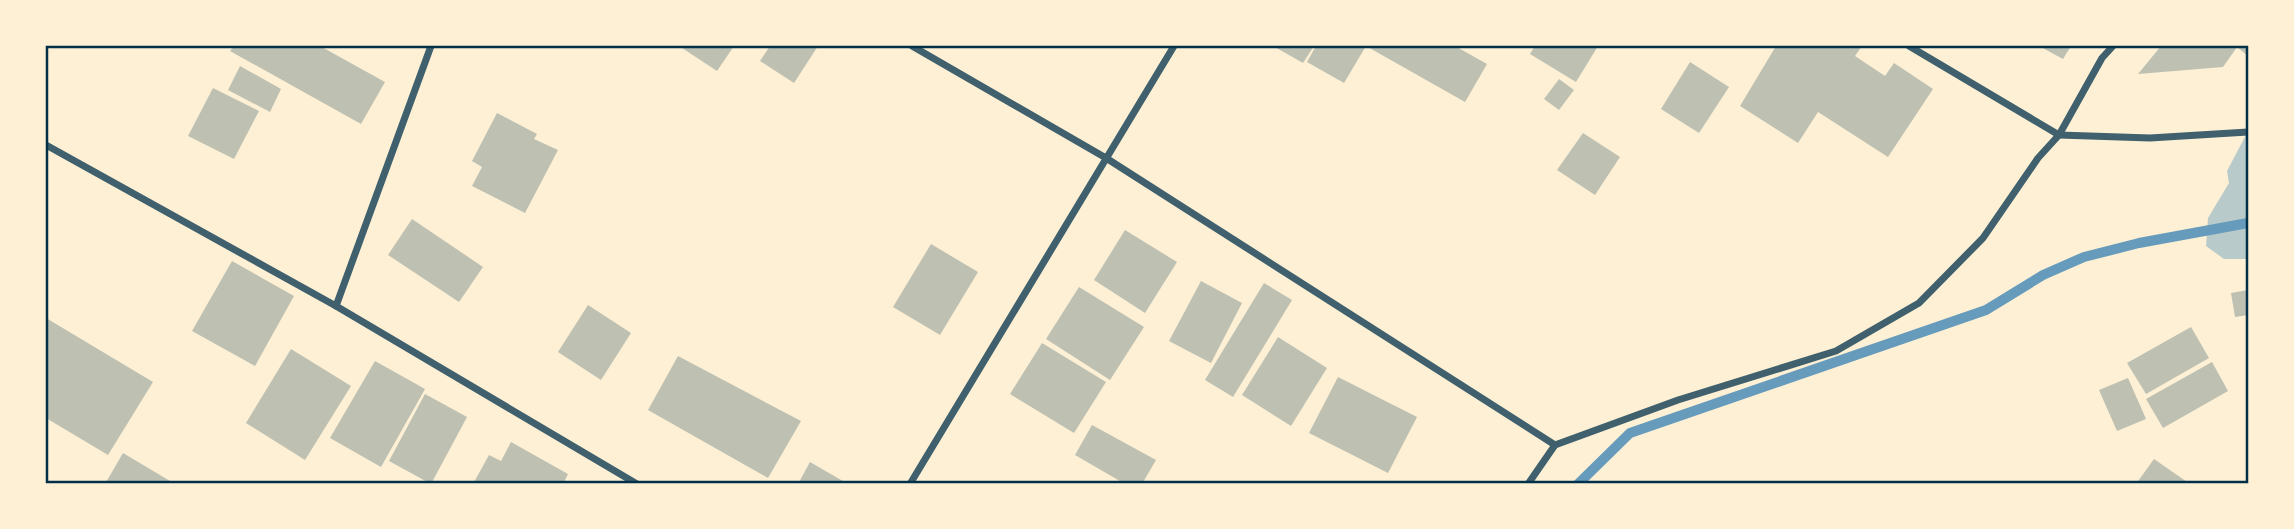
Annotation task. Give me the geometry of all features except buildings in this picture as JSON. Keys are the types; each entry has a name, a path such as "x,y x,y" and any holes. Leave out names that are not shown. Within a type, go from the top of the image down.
{"street":[{"path":"336,306 431,46"},
{"path":"912,46 1107,158 1555,445"},
{"path":"910,484 1174,46"},
{"path":"1909,46 2059,135 2150,138 2249,132"},
{"path":"1528,484 1555,445 1678,400 1836,351 1919,303 1983,238 2038,158 2059,135 2102,58 2113,46"},
{"path":"46,145 336,306 637,484"}],"shaded area":[{"path":"2248,131 2248,259 2224,259 2206,246 2208,218 2229,183 2227,171"}],"waterway":[{"path":"1578,484 1630,433 1986,310 2043,275 2084,257 2139,243 2248,223"}]}
